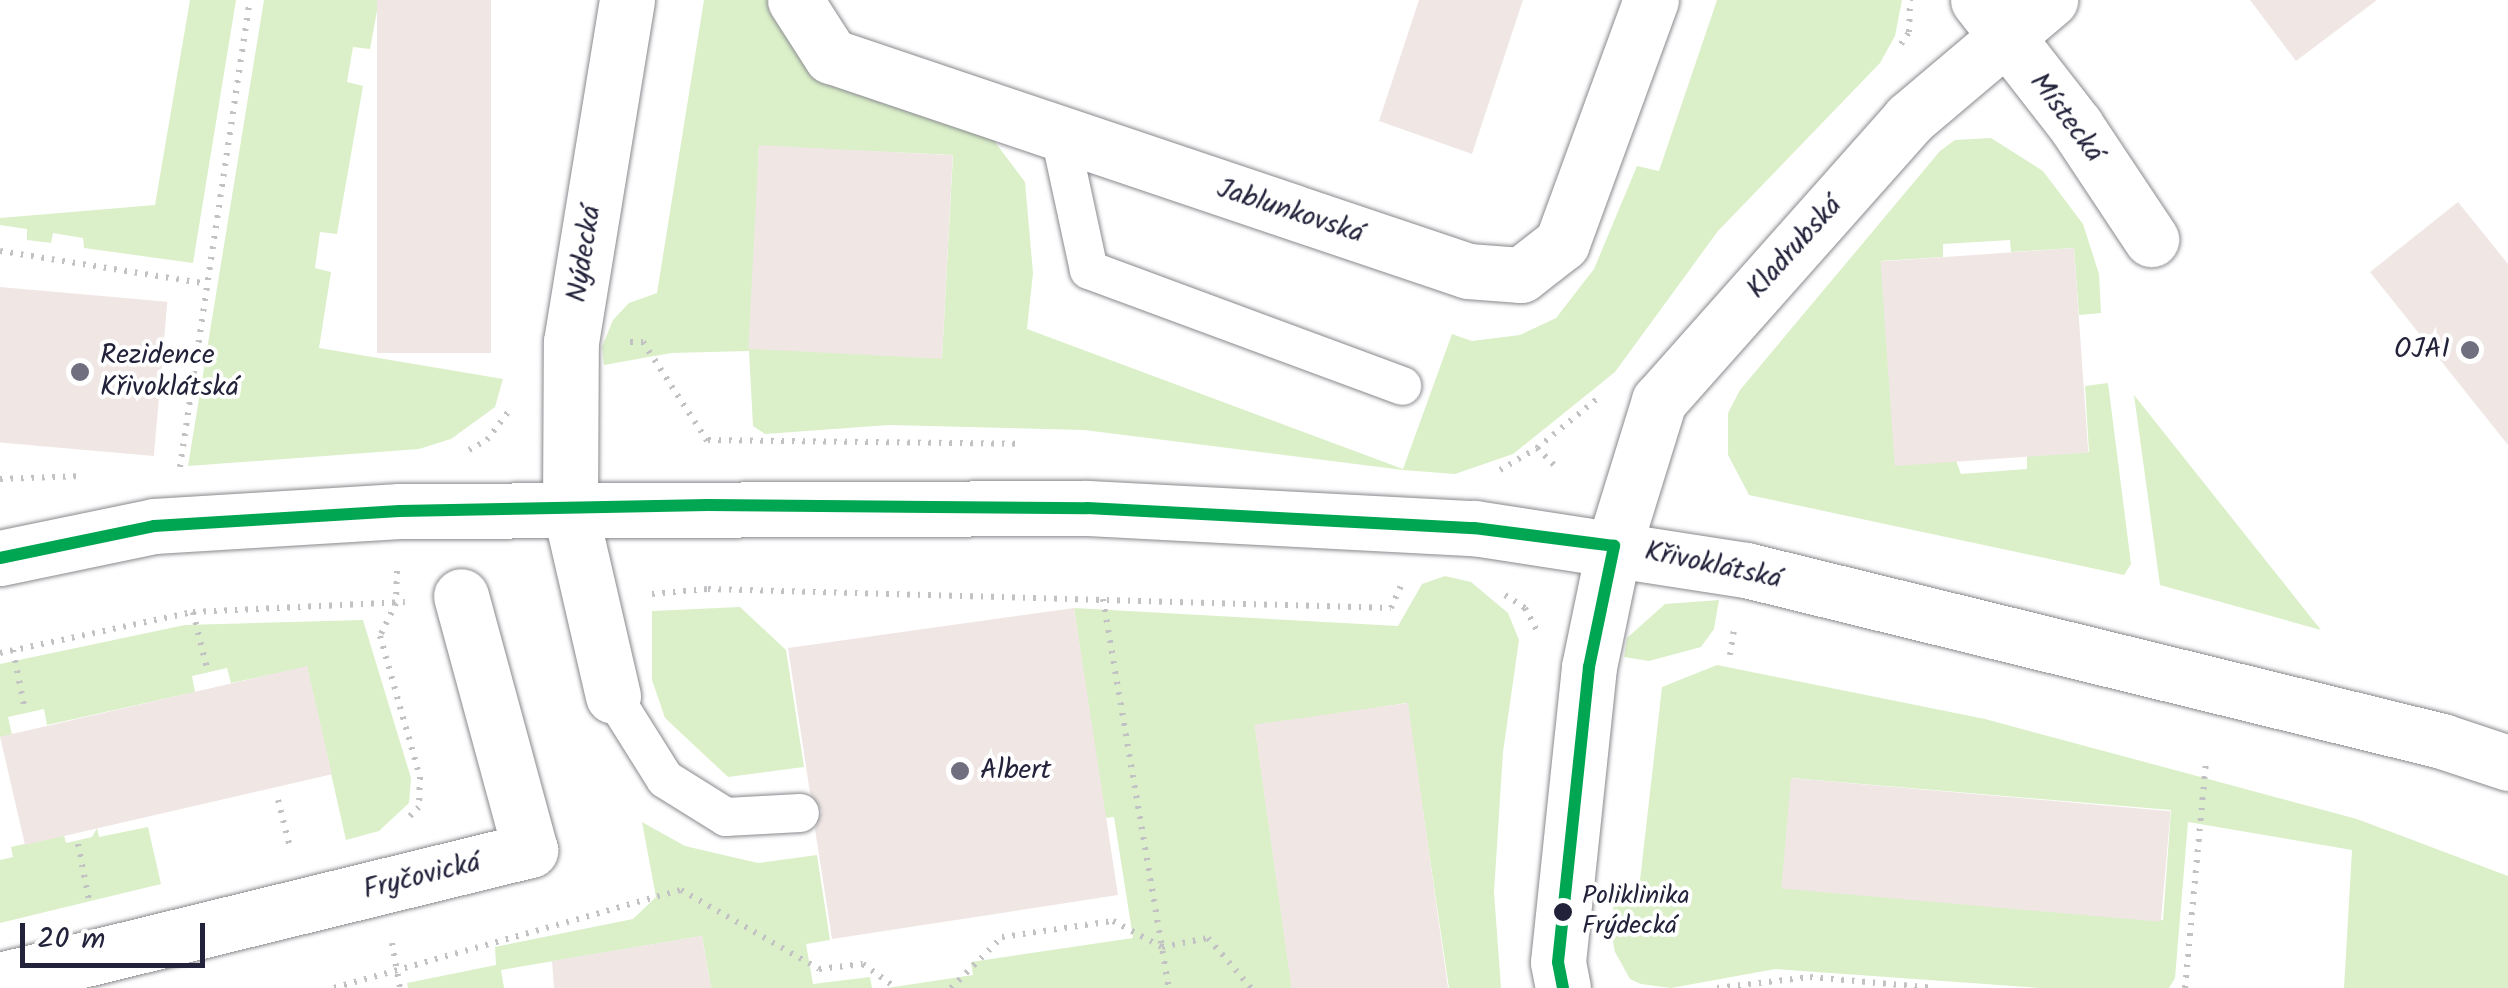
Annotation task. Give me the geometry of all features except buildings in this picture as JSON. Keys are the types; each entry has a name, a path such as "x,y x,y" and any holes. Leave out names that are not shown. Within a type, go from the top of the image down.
{"street":[{"name":"Nýdecká","path":"570,510 570,342 627,0"},
{"name":"Jablunkovská","path":"796,0 831,56 1468,270 1520,275 1562,243 1650,0"},
{"name":"Kladrubská","path":"1562,988 1558,962 1588,667 1614,546 1659,401 1909,119 1990,18 2050,0"},
{"name":"Místecká","path":"1990,18 2076,126 2151,239"},
{"name":"Křivoklátská","path":"0,558 154,526 400,511 708,505 1087,508 1474,528 1614,546 1765,575 2442,741 2508,764"},
{"path":"570,510 614,696"},
{"name":"Fryčovická","path":"0,980 530,850 461,596"}],"lane":[{"path":"1060,136 1089,270 1402,386"},
{"path":"614,696 665,779 726,817 800,812"}],"path":[{"path":"0,251 203,283"},
{"path":"570,342 643,342 708,440 708,589"},
{"path":"1483,480 1537,448 1559,470"},
{"path":"594,599 708,589 1391,608 1406,576"},
{"path":"1497,589 1525,608 1537,643"},
{"path":"0,653 193,612 461,596"},
{"path":"1103,599 1169,988"},
{"path":"193,612 207,668"},
{"path":"13,650 25,710"},
{"path":"2185,988 2206,763"},
{"path":"278,800 294,863"},
{"path":"78,844 91,911"},
{"path":"334,988 681,890 819,969 864,964 896,988"},
{"path":"951,988 1002,937 1113,922 1162,947 1208,938 1251,988"},
{"path":"1717,988 1810,977 1936,988"}],"green space":[{"path":"190,0 236,0 193,263 84,248 83,238 53,233 51,243 27,240 27,229 0,225 0,218 155,205"},
{"path":"264,0 379,0 370,49 353,47 347,82 363,86 337,234 320,232 315,268 331,272 319,348 503,379 495,407 451,439 419,449 188,466"},
{"path":"704,0 769,0 986,130 1025,182 1033,273 1027,329 1403,469 1452,334 1472,341 1520,335 1556,318 1594,269 1637,166 1659,171 1717,0 1902,0 1895,36 1880,63 1718,231 1615,372 1513,454 1455,474 1403,470 1084,430 889,425 765,434 753,426 749,351 671,353 604,365 602,347 613,320 629,303 657,293","holes":["759,146 953,155 942,358 756,216"]},
{"path":"1991,138 2043,171 2083,224 2099,274 2101,313 2079,315 2074,248 2011,252 2010,240 1943,244 1943,257 1881,261 1961,474 2027,469 2027,456 2089,452 2085,386 2108,383 2131,564 2124,575 1749,495 1728,455 1728,413 1740,390 1940,151 1955,140"},
{"path":"2134,395 2321,630 2160,585"},
{"path":"1445,576 1471,582 1508,613 1519,640 1503,752 1494,892 1501,988 1449,988 1407,703 1255,726 1292,988 887,988 973,975 971,962 1133,938 1114,817 1104,818 1074,608 1398,626 1422,584"},
{"path":"1719,600 1714,629 1701,647 1649,661 1624,657 1627,638 1665,604"},
{"path":"740,607 786,650 804,767 728,777 665,718 652,680 652,611"},
{"path":"363,620 411,778 409,803 379,831 346,840 307,667 231,683 227,668 192,676 195,692 47,725 44,709 8,717 12,735 0,737 0,664 185,625"},
{"path":"1717,665 1985,719 2357,819 2508,876 2508,988 2344,988 2352,850 2188,822 2175,978 2169,988 2040,988 1775,969 1671,988 1641,984 1630,979 1615,952 1610,927 1614,905 1637,907 1662,687","holes":["1791,778 2171,810 2163,920 1973,904"]},
{"path":"642,822 685,846 758,863 817,855 830,940 806,944 813,984 870,977 872,988 711,988 702,936 501,970 504,988 408,988 407,983 496,965 495,947 633,919 656,897"},
{"path":"148,827 161,884 0,923 0,860 13,857 11,847 64,835 66,843 92,837 97,828 99,837"}],"transit line":[{"path":"0,558 154,526 400,511 708,505 1087,508 1474,528 1614,546"},
{"path":"1563,988 1558,962 1589,667 1614,546"}],"place":[{"name":"OJAI","path":"2470,350"},
{"name":"Rezidence Křivoklátská","path":"80,372"},
{"name":"Albert","path":"960,771"},
{"name":"Poliklinika Frýdecká","path":"1563,912"}]}
